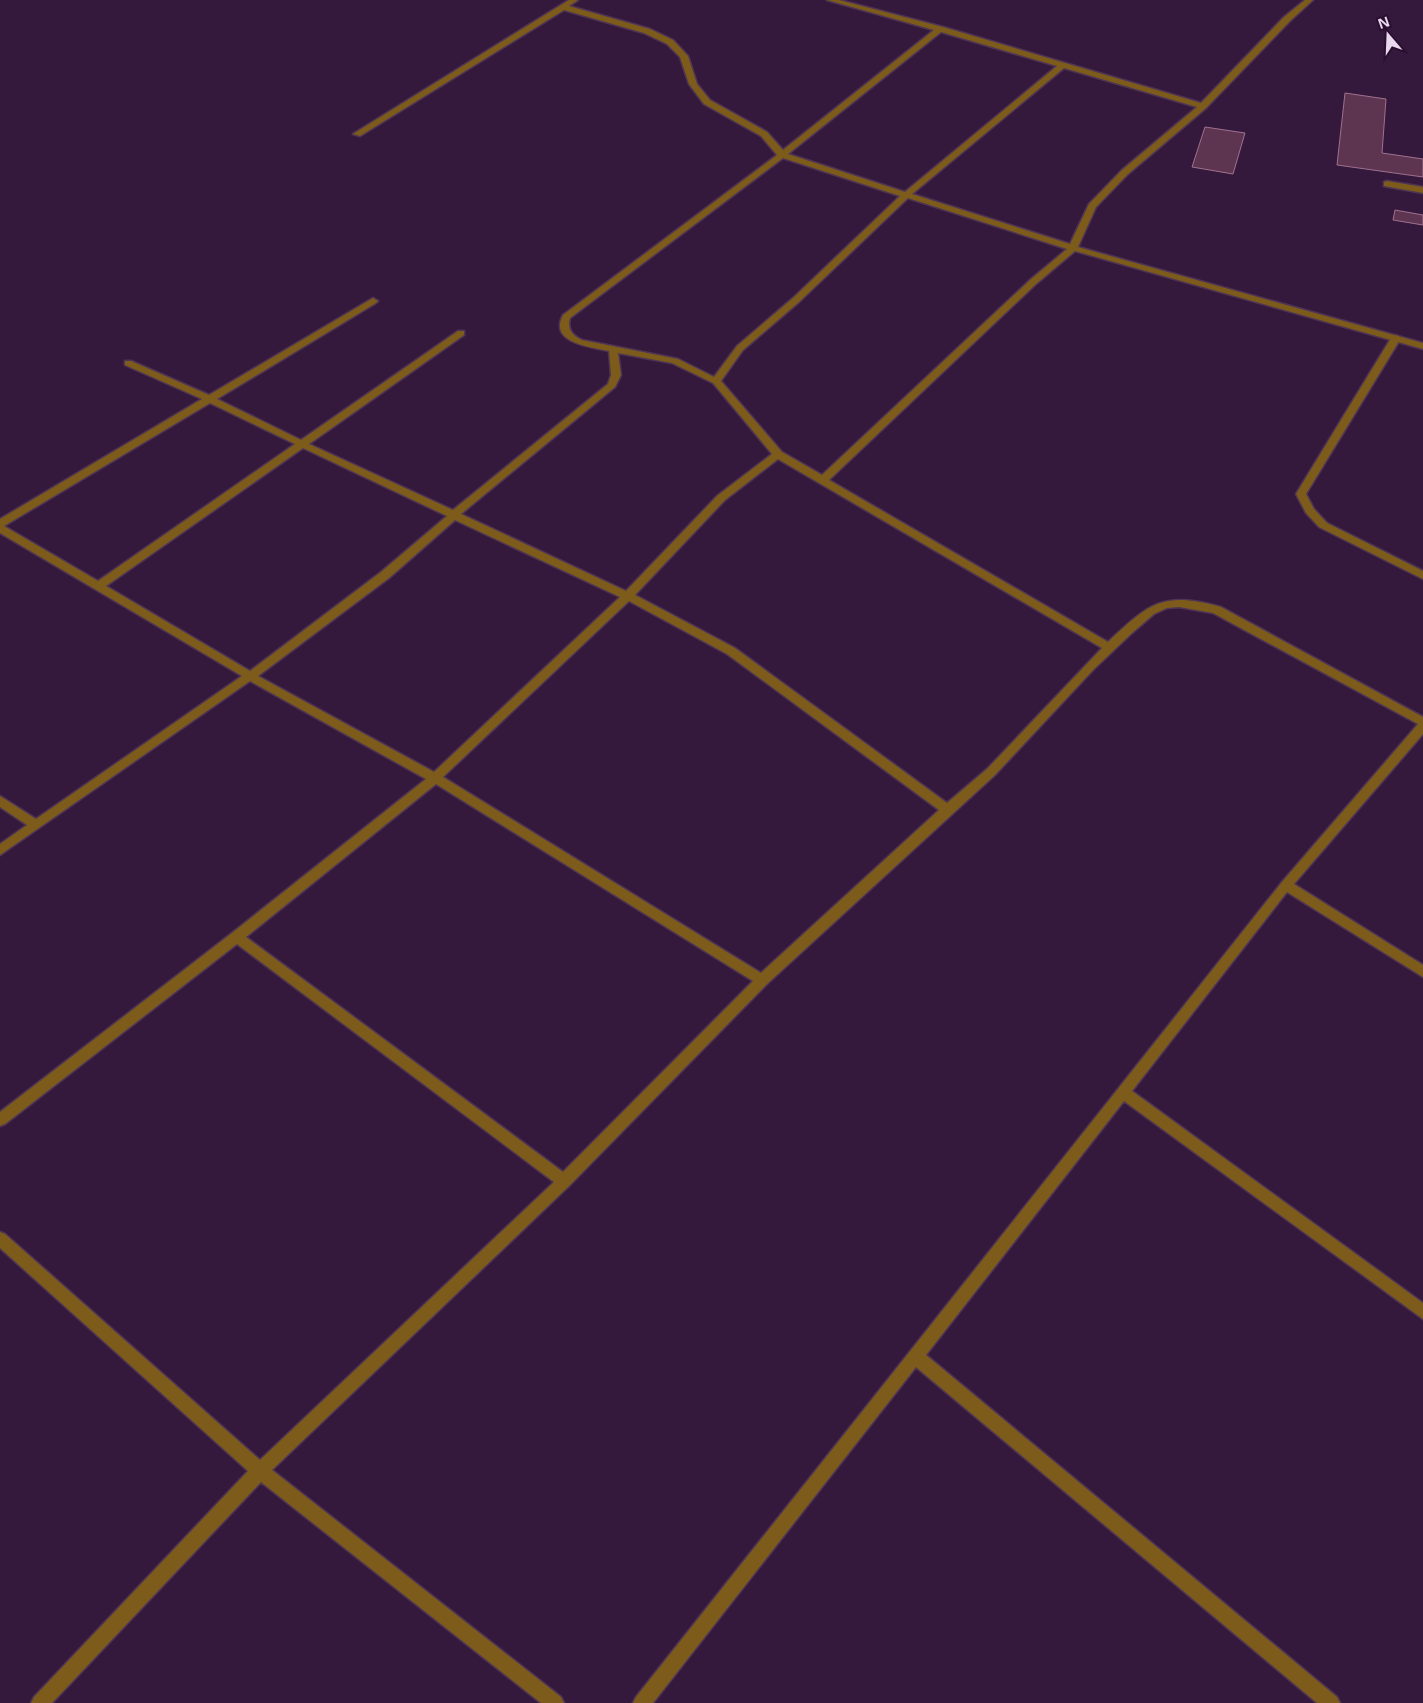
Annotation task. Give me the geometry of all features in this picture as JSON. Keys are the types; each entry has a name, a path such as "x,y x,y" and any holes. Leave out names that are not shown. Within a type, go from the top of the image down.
{"street":[{"path":"357,134 574,0"},
{"path":"831,0 940,29 1203,106"},
{"path":"822,481 1019,295 1073,248 1092,206 1125,172 1203,106 1287,19 1309,0"},
{"path":"563,7 648,31 670,42 684,56 693,84 708,102 764,134 782,154 1073,248 1423,346"},
{"path":"940,29 782,154 566,317 563,323 564,330 570,337 580,342 675,361 716,381 778,454 822,481 882,513 1110,648"},
{"path":"716,381 740,348 796,300 906,195 1063,65"},
{"path":"1387,184 1423,190"},
{"path":"373,302 0,526 250,676 435,778 762,980"},
{"path":"98,586 460,333"},
{"path":"1396,338 1301,494 1310,511 1322,525 1423,575"},
{"path":"0,850 250,676 385,575 455,514 612,385 616,375 613,348"},
{"path":"128,362 628,596 731,651 947,810"},
{"path":"0,1120 237,937 435,778 628,596 682,536 721,498 778,454"},
{"path":"40,1703 260,1471 564,1182 762,980 991,772 1110,648 1150,611 1165,605 1178,603 1198,605 1217,610 1423,722"},
{"path":"642,1703 1286,885 1423,726"},
{"path":"0,801 36,825"},
{"path":"1286,885 1423,972"},
{"path":"237,937 564,1182"},
{"path":"1123,1092 1423,1312"},
{"path":"0,1239 260,1471 554,1703"},
{"path":"915,1356 1331,1703"}],"building":[{"path":"1345,93 1386,99 1382,153 1423,159 1423,177 1337,165"},
{"path":"1205,127 1245,133 1233,174 1192,167"},
{"path":"1395,210 1423,215 1423,225 1393,220"}]}
